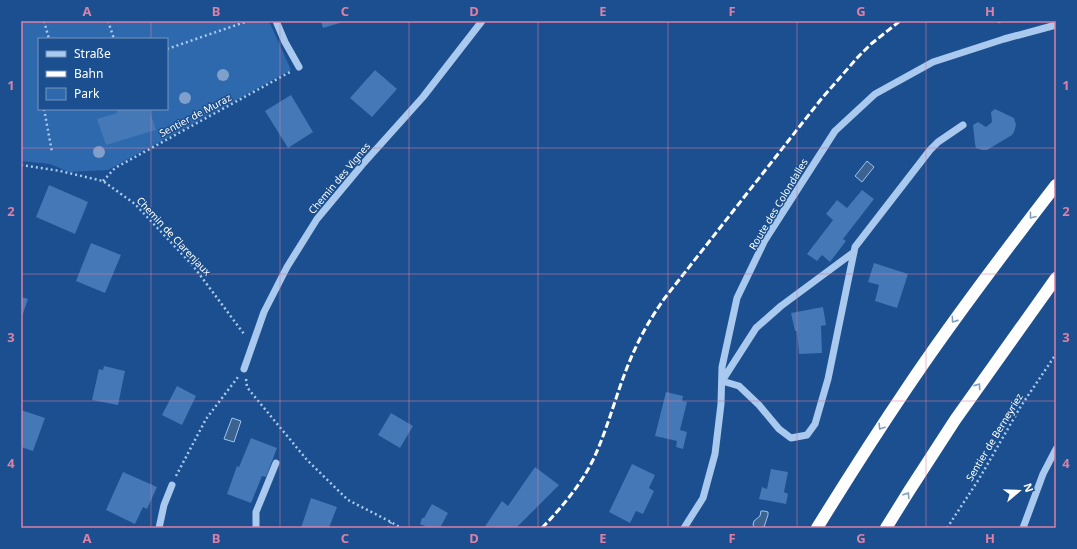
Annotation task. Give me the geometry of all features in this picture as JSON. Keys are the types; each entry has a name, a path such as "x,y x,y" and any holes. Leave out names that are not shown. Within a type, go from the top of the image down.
{"highway":[{"path":"817,528 907,387 980,285 1056,185"},
{"path":"886,528 955,420 1056,278"}],"street":[{"path":"276,21 285,42 299,67"},
{"name":"Chemin des Vignes","path":"244,369 264,312 287,267 317,219 423,97 482,21"},
{"name":"Route des Colondalles","path":"684,528 702,498 715,454 721,404 722,367 737,298 765,240 835,131 875,94 933,62 1004,39 1056,25"},
{"path":"854,252 781,306 756,328 722,381 739,386 759,405 779,429 791,438 806,435 815,424 828,379 854,252 855,247 930,150 938,142 963,125"},
{"path":"1023,528 1043,474 1056,449"},
{"path":"256,528 256,512 276,462"},
{"path":"159,528 164,505 172,484"}],"path":[{"path":"44,21 49,38"},
{"path":"108,21 114,38"},
{"path":"168,49 248,21"},
{"path":"999,21 1000,25"},
{"name":"Sentier de Muraz","path":"102,181 115,168 299,67"},
{"path":"44,110 52,152"},
{"name":"Chemin de Clarenjaux","path":"21,165 60,171 102,181 135,204 194,267 247,338"},
{"name":"Sentier de Berneyriez","path":"946,528 979,479 1021,406 1056,354"},
{"path":"172,484 185,462 206,419 244,369"},
{"path":"244,369 247,387 306,460 348,500 401,528"},
{"path":"388,528 391,522"}],"green space":[{"path":"21,21 269,21 291,70 108,170 69,172 50,164 21,161"}],"shaded area":[{"path":"867,161 874,167 862,182 855,176"},
{"path":"232,418 241,421 234,442 224,439"},
{"path":"761,511 768,512 764,527 755,528 753,525 754,521 760,516"}],"building":[{"path":"321,21 346,21 323,28"},
{"path":"375,70 397,89 372,117 350,98"},
{"path":"291,95 313,132 288,148 265,111"},
{"path":"995,109 1014,118 1016,125 1014,132 1012,135 987,150 976,148 973,125 978,122 986,127 992,122 991,112"},
{"path":"116,110 149,110 156,130 106,145 97,119 117,113"},
{"path":"49,185 88,202 75,234 36,217"},
{"path":"862,190 874,199 843,239 846,241 830,262 822,255 817,261 807,254 833,220 826,214 837,200 847,208"},
{"path":"91,243 121,255 105,293 76,281"},
{"path":"874,263 908,274 897,308 875,301 879,285 868,282"},
{"path":"21,297 28,299 21,319"},
{"path":"823,307 826,325 821,326 822,353 799,354 797,331 795,331 791,313"},
{"path":"104,366 125,371 118,405 92,400 99,369 103,370"},
{"path":"177,386 196,396 182,425 162,415"},
{"path":"666,392 683,396 682,401 687,402 680,430 687,432 683,449 676,447 677,441 655,436"},
{"path":"21,410 45,418 33,451 21,447"},
{"path":"391,413 413,426 400,448 378,435"},
{"path":"251,438 277,448 266,477 262,476 251,503 227,494 237,466 239,467"},
{"path":"632,464 655,475 649,488 654,491 643,514 636,511 630,523 609,512"},
{"path":"535,467 559,485 516,528 484,528 502,501 508,506"},
{"path":"771,469 788,472 784,492 788,494 786,504 759,499 762,487 767,489"},
{"path":"123,472 157,487 147,509 143,507 135,524 106,510"},
{"path":"311,498 337,507 329,528 301,528"},
{"path":"432,504 448,513 441,526 436,528 429,528 420,524 422,518 424,518"}],"railway":[{"path":"542,528 570,496 593,460 635,349 648,323 664,299 822,98 871,44 900,21"}]}
